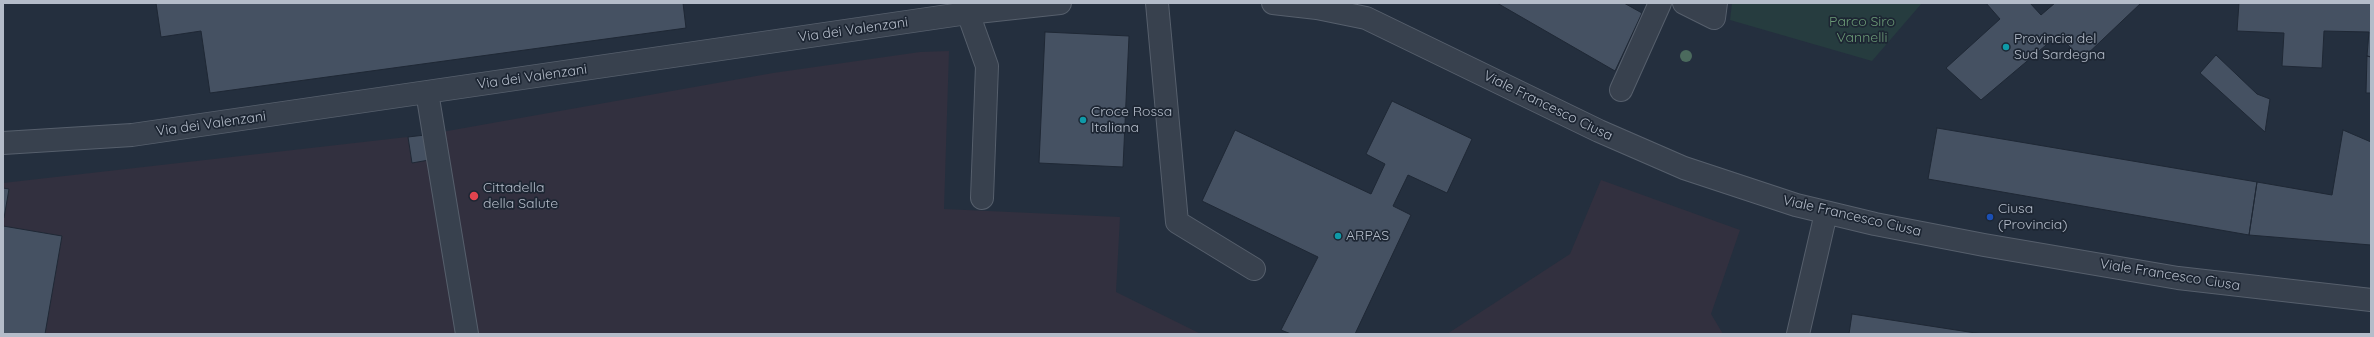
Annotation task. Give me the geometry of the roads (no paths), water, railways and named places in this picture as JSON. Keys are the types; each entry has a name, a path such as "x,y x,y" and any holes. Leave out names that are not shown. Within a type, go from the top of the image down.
{"street":[{"path":"982,198 987,66 968,13 1004,3"},
{"name":"Via dei Valenzani","path":"3,142 132,135 968,13 1060,3"},
{"path":"1157,3 1177,222 1254,269"},
{"name":"Viale Francesco Ciusa","path":"1273,3 1317,8 1366,18 1599,131 1677,165 1746,190 1826,213 1984,245 2178,278 2371,300"},
{"path":"1329,3 1366,18"},
{"name":"Viale Francesco Ciusa","path":"1350,3 1366,18"},
{"path":"1621,90 1660,3"},
{"path":"1684,3 1714,18 1716,3"},
{"path":"427,92 467,334"},
{"path":"1798,334 1826,213"}],"place":[{"name":"Provincia del Sud Sardegna","path":"2006,47"},
{"name":"Croce Rossa Italiana","path":"1083,120"},
{"name":"Cittadella della Salute","path":"474,196"},
{"name":"Ciusa (Provincia)","path":"1990,217"},
{"name":"ARPAS","path":"1338,236"}],"park label":[{"name":"Parco Siro Vannelli","path":"1862,30"}]}
